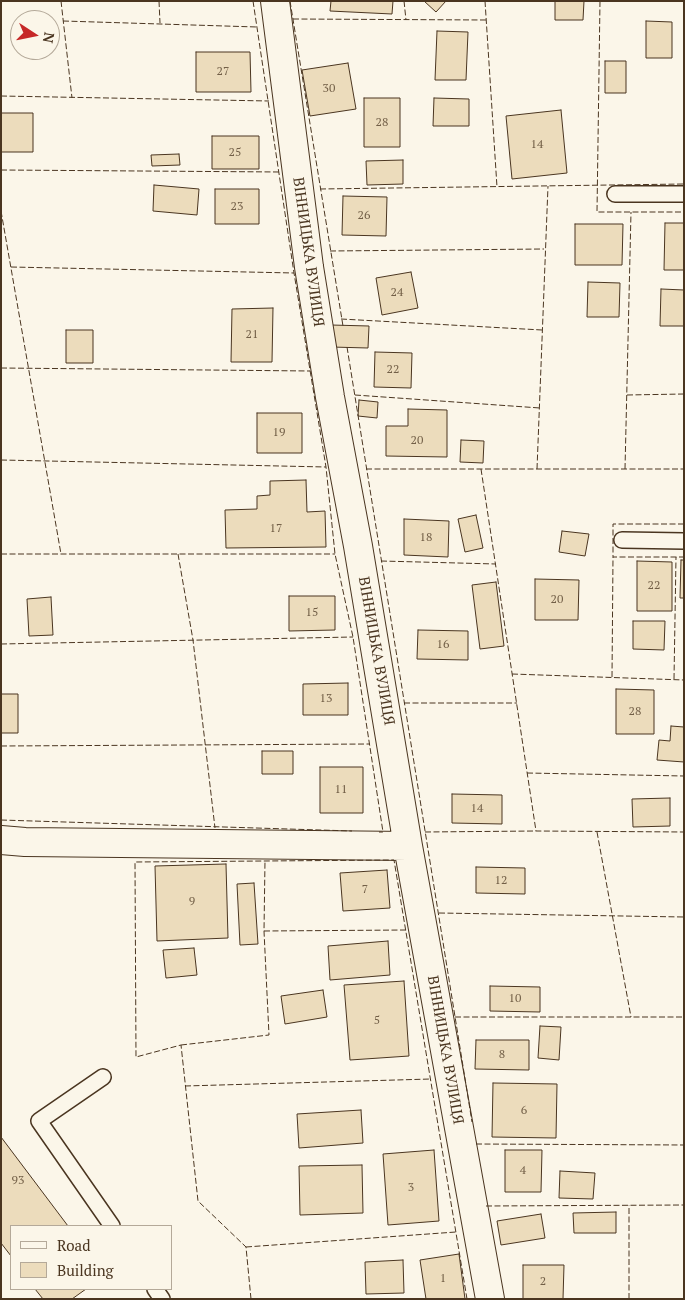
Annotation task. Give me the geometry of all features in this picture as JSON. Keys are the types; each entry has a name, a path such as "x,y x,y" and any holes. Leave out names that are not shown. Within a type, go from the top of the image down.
{"street":[{"name":"ВІННИЦЬКА ВУЛИЦЯ","path":"275,1 307,248 330,397 358,546 408,846 490,1299"},
{"path":"1,840 25,842 408,846"}],"lane":[{"path":"614,194 684,194"},
{"path":"622,540 684,540"},
{"path":"103,1077 39,1120 111,1225"}],"building":[{"path":"331,1 393,1 392,14 330,11"},
{"path":"424,1 446,1 436,12"},
{"path":"555,1 584,1 583,20 555,20"},
{"path":"646,21 672,22 672,58 646,58"},
{"path":"437,31 468,32 466,80 435,80"},
{"path":"196,52 250,52 251,92 196,92"},
{"path":"605,61 626,61 626,93 605,93"},
{"path":"348,63 356,109 310,116 302,70"},
{"path":"364,98 400,98 400,147 364,147"},
{"path":"434,98 469,99 469,126 433,126"},
{"path":"561,110 567,173 512,179 506,116"},
{"path":"1,113 33,113 33,152 1,152"},
{"path":"212,136 259,136 259,169 212,169"},
{"path":"179,154 180,165 152,166 151,155"},
{"path":"403,160 403,184 367,185 366,161"},
{"path":"154,185 199,189 197,215 153,211"},
{"path":"215,189 259,189 259,224 215,224"},
{"path":"343,196 387,197 386,236 342,235"},
{"path":"665,223 684,223 684,270 664,270"},
{"path":"575,224 623,224 622,265 575,265"},
{"path":"411,272 418,308 382,315 376,278"},
{"path":"588,282 620,283 619,317 587,317"},
{"path":"661,289 684,290 684,326 660,326"},
{"path":"273,308 272,362 231,362 232,309"},
{"path":"331,325 369,326 368,348 331,347"},
{"path":"66,330 93,330 93,363 66,363"},
{"path":"375,352 412,353 411,388 374,387"},
{"path":"359,400 378,402 377,418 358,416"},
{"path":"408,409 447,410 447,457 386,456 386,426 408,426"},
{"path":"257,413 302,413 302,453 257,453"},
{"path":"461,440 484,441 483,463 460,462"},
{"path":"306,480 307,512 325,511 326,547 226,548 225,510 257,509 257,496 270,495 270,481"},
{"path":"476,515 483,548 465,552 458,519"},
{"path":"404,519 449,521 448,557 404,555"},
{"path":"562,531 589,534 585,556 559,552"},
{"path":"681,560 684,560 684,598 680,598"},
{"path":"637,561 672,562 672,611 637,611"},
{"path":"535,579 579,580 578,620 535,620"},
{"path":"496,582 504,646 480,649 472,585"},
{"path":"289,596 335,596 335,630 289,631"},
{"path":"51,597 53,635 29,636 27,599"},
{"path":"633,621 665,621 664,650 633,649"},
{"path":"418,630 468,631 468,660 417,659"},
{"path":"348,683 348,715 303,715 303,684"},
{"path":"616,689 654,690 654,734 616,734"},
{"path":"1,694 18,694 18,733 1,733"},
{"path":"671,726 684,727 684,762 657,760 659,740 670,741"},
{"path":"262,751 293,751 293,774 262,774"},
{"path":"320,767 363,767 363,813 320,813"},
{"path":"452,794 502,795 502,824 452,823"},
{"path":"670,798 670,826 633,827 632,799"},
{"path":"226,864 228,938 157,941 155,866"},
{"path":"476,867 525,868 525,894 476,893"},
{"path":"387,870 390,908 343,911 340,873"},
{"path":"254,883 258,944 240,945 237,884"},
{"path":"388,941 390,975 330,980 328,946"},
{"path":"194,948 197,975 166,978 163,950"},
{"path":"404,981 409,1056 350,1060 344,985"},
{"path":"490,986 540,987 540,1012 490,1011"},
{"path":"323,990 327,1017 285,1024 281,996"},
{"path":"540,1026 561,1027 559,1060 538,1058"},
{"path":"476,1040 529,1040 529,1070 475,1069"},
{"path":"493,1083 557,1084 556,1138 492,1137"},
{"path":"361,1110 363,1143 299,1148 297,1114"},
{"path":"1,1137 67,1225 10,1225 10,1255 1,1243"},
{"path":"434,1150 439,1221 388,1225 383,1154"},
{"path":"505,1150 542,1150 541,1192 505,1192"},
{"path":"362,1165 363,1213 300,1215 299,1166"},
{"path":"560,1171 595,1173 593,1199 559,1198"},
{"path":"616,1212 616,1233 574,1233 573,1213"},
{"path":"541,1214 545,1238 501,1245 497,1221"},
{"path":"459,1254 465,1299 426,1299 420,1260"},
{"path":"403,1260 404,1293 366,1294 365,1262"},
{"path":"523,1265 564,1265 563,1299 523,1299"},
{"path":"36,1290 85,1290 72,1299 43,1299"}],"fence":[{"path":"61,1 72,98"},
{"path":"159,1 160,23"},
{"path":"253,1 294,273 326,467 335,554 353,637 383,832 379,832"},
{"path":"290,1 343,326"},
{"path":"404,1 406,20"},
{"path":"485,1 497,187"},
{"path":"600,1 597,212 684,212"},
{"path":"293,19 486,20"},
{"path":"63,21 257,27"},
{"path":"1,96 269,101"},
{"path":"1,170 280,172"},
{"path":"320,189 684,184"},
{"path":"537,469 548,186"},
{"path":"1,211 61,554"},
{"path":"625,469 631,212"},
{"path":"330,251 544,249"},
{"path":"11,267 294,273"},
{"path":"341,319 542,330"},
{"path":"347,347 472,1122"},
{"path":"1,368 310,371"},
{"path":"627,395 684,394"},
{"path":"355,395 540,408"},
{"path":"1,460 326,467"},
{"path":"366,469 684,469"},
{"path":"481,469 536,831 684,832"},
{"path":"684,524 613,524 613,557 684,557"},
{"path":"1,554 335,554"},
{"path":"178,554 193,640 215,828"},
{"path":"612,677 613,557"},
{"path":"674,679 676,557"},
{"path":"381,561 496,564"},
{"path":"1,644 353,637"},
{"path":"512,674 684,680"},
{"path":"404,703 517,703"},
{"path":"1,746 370,744"},
{"path":"527,773 684,776"},
{"path":"1,820 352,831"},
{"path":"425,832 536,831"},
{"path":"597,832 631,1017"},
{"path":"251,1299 246,1247 198,1201 181,1045 136,1057 135,862 394,860 467,1299"},
{"path":"181,1045 269,1035 264,931 265,861"},
{"path":"439,913 684,917"},
{"path":"264,931 406,930"},
{"path":"455,1017 684,1017"},
{"path":"185,1086 431,1079"},
{"path":"476,1144 684,1145"},
{"path":"629,1205 629,1299"},
{"path":"486,1206 684,1205"},
{"path":"246,1247 456,1232"}]}
